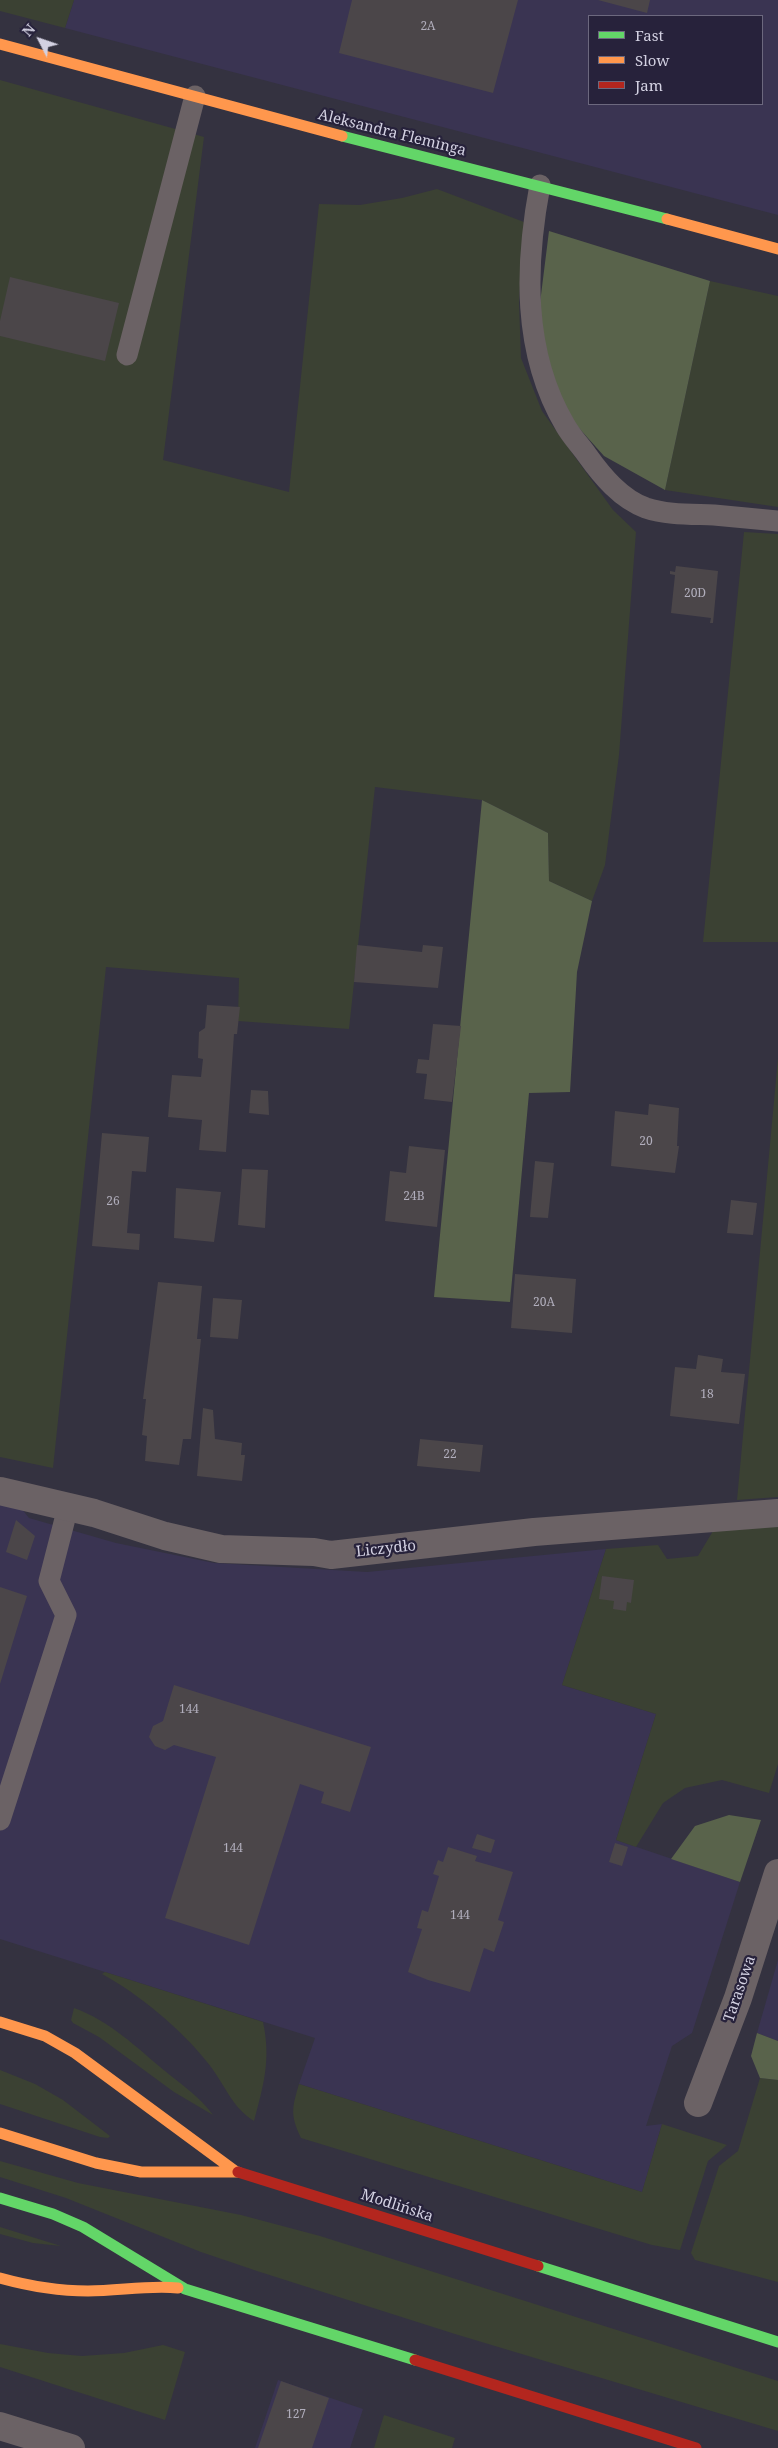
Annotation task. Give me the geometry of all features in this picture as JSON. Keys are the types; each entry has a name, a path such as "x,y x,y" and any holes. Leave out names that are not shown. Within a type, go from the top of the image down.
{"main road":[{"name":"Aleksandra Fleminga","path":"0,44 195,96 265,117 540,185 778,249"},
{"path":"0,2022 50,2038 82,2058 196,2145 235,2171"},
{"name":"Modlińska","path":"0,2133 96,2162 141,2172 235,2171 293,2187 427,2232 778,2342"},
{"path":"0,2198 59,2216 82,2227 163,2278 185,2288 696,2448"},
{"path":"0,2278 62,2290 90,2291 154,2286 185,2288"}],"street":[{"name":"Liczydło","path":"0,1491 68,1507 164,1536 220,1548 314,1552 331,1555 534,1532 778,1513"},
{"name":"Tarasowa","path":"698,2104 738,1998 778,1873"},
{"path":"0,2426 71,2448"}],"lane":[{"path":"127,355 195,96"},
{"path":"540,185 531,255 530,307 534,348 548,392 565,426 604,478 624,495 646,508 676,514 778,521"},
{"path":"0,1820 66,1615 49,1581 68,1507"}],"shaded area":[{"path":"74,0 778,0 778,215 65,28"},
{"path":"0,1503 21,1508 29,1518 116,1543 214,1563 367,1572 606,1549 562,1685 656,1714 616,1840 740,1882 692,2033 672,2046 646,2126 662,2124 642,2192 299,2084 315,2038 0,1939"},
{"path":"778,1960 778,2041 757,2033"},
{"path":"278,2380 363,2409 350,2448 255,2448"}],"green space":[{"path":"0,0 74,0 65,28 0,11"},
{"path":"0,80 204,137 163,460 289,492 319,204 360,205 402,198 437,189 524,222 519,302 521,358 542,411 613,510 636,532 619,755 605,865 592,901 549,881 548,833 482,800 375,787 349,1029 238,1021 239,978 106,967 53,1468 0,1457"},
{"path":"549,231 710,281 665,490 604,456 570,418 557,390 543,342 540,303"},
{"path":"710,281 778,296 778,507 665,490"},
{"path":"744,532 778,534 778,942 703,942"},
{"path":"482,800 548,833 549,881 592,901 577,972 570,1092 529,1093 510,1302 434,1297"},
{"path":"778,1058 778,1497 737,1500"},
{"path":"778,1524 778,1764 769,1793 722,1780 685,1788 663,1803 636,1847 616,1840 656,1714 562,1685 606,1549 658,1545 667,1559 698,1556 716,1526"},
{"path":"729,1815 761,1820 740,1882 671,1859 695,1826"},
{"path":"105,1972 263,2022 266,2048 265,2072 254,2121 239,2109 213,2070 185,2037 145,2002 102,1974"},
{"path":"74,2008 87,2013 122,2035 191,2092 213,2115 174,2092 99,2037 73,2023 71,2020"},
{"path":"757,2033 778,2041 778,2080 760,2078 751,2056"},
{"path":"0,2070 35,2084 63,2100 110,2136 108,2138 100,2137 0,2104"},
{"path":"760,2078 778,2080 778,2282 695,2260 691,2253 719,2166 738,2151"},
{"path":"299,2084 642,2192 662,2124 727,2145 708,2161 680,2250 652,2245 301,2138 293,2111"},
{"path":"0,2161 78,2183 241,2215 320,2236 778,2381 778,2431 455,2334 201,2252 66,2198 0,2177"},
{"path":"0,2227 61,2246 33,2243 0,2234"},
{"path":"0,2344 48,2353 82,2356 124,2353 163,2345 185,2352 165,2420 0,2367"},
{"path":"384,2415 455,2438 452,2448 374,2448"}],"building":[{"path":"352,0 518,0 493,93 339,53"},
{"path":"598,0 650,0 647,13"},
{"path":"10,277 119,303 105,361 0,336 0,321"},
{"path":"676,566 718,571 713,623 710,623 711,618 671,613 675,575 670,574 670,571 675,572"},
{"path":"357,945 422,952 423,945 443,947 438,988 354,982"},
{"path":"207,1005 240,1007 237,1034 234,1034 226,1152 199,1150 202,1120 168,1117 172,1075 201,1077 203,1059 198,1058 199,1032 205,1028"},
{"path":"433,1024 461,1026 452,1102 424,1099 427,1074 416,1073 418,1059 429,1060"},
{"path":"251,1090 268,1091 269,1115 249,1113"},
{"path":"649,1104 679,1108 677,1146 679,1146 675,1173 611,1166 615,1111 648,1115"},
{"path":"102,1133 149,1137 146,1172 132,1171 127,1233 140,1234 139,1250 92,1246"},
{"path":"409,1146 445,1150 437,1227 385,1221 390,1171 406,1173"},
{"path":"535,1161 554,1163 548,1218 530,1217"},
{"path":"242,1169 268,1170 265,1228 238,1225"},
{"path":"176,1188 221,1192 214,1242 174,1238"},
{"path":"731,1200 757,1203 753,1235 727,1233"},
{"path":"515,1274 576,1279 572,1333 511,1328"},
{"path":"158,1282 202,1286 197,1339 201,1339 191,1439 183,1439 179,1465 145,1461 147,1436 142,1435 146,1399 143,1399"},
{"path":"213,1298 242,1300 238,1339 210,1337"},
{"path":"698,1355 723,1359 721,1372 745,1374 739,1424 670,1416 675,1367 696,1369"},
{"path":"203,1408 213,1410 215,1439 242,1443 241,1455 245,1455 242,1481 197,1476"},
{"path":"420,1439 483,1445 480,1472 417,1466"},
{"path":"16,1520 35,1536 27,1560 6,1552"},
{"path":"602,1576 634,1580 631,1603 627,1602 626,1611 613,1609 614,1601 599,1599"},
{"path":"0,1587 27,1596 0,1684"},
{"path":"174,1685 371,1747 350,1812 321,1803 324,1792 300,1784 249,1945 165,1918 216,1757 174,1745 165,1750 155,1746 149,1737 153,1726 163,1721"},
{"path":"477,1834 495,1840 491,1853 472,1848"},
{"path":"615,1843 628,1847 622,1866 609,1862"},
{"path":"448,1847 477,1856 475,1861 513,1872 498,1920 504,1922 494,1952 484,1948 470,1992 408,1972 422,1929 417,1928 422,1910 428,1912 439,1876 433,1874 438,1860 443,1862"},
{"path":"281,2381 329,2398 312,2448 258,2448"}],"traffic: fast":[{"path":"342,136 667,219"},
{"path":"0,2198 53,2214 83,2227 185,2289 415,2360"},
{"path":"538,2266 778,2342"}],"traffic: slow":[{"path":"0,44 342,136"},
{"path":"667,219 778,249"},
{"path":"0,2022 45,2036 75,2053 235,2171"},
{"path":"0,2133 96,2163 141,2172 238,2172"},
{"path":"0,2278 44,2287 77,2291 156,2287 178,2288"}],"traffic: jam":[{"path":"238,2172 538,2266"},
{"path":"415,2360 696,2448"}]}
